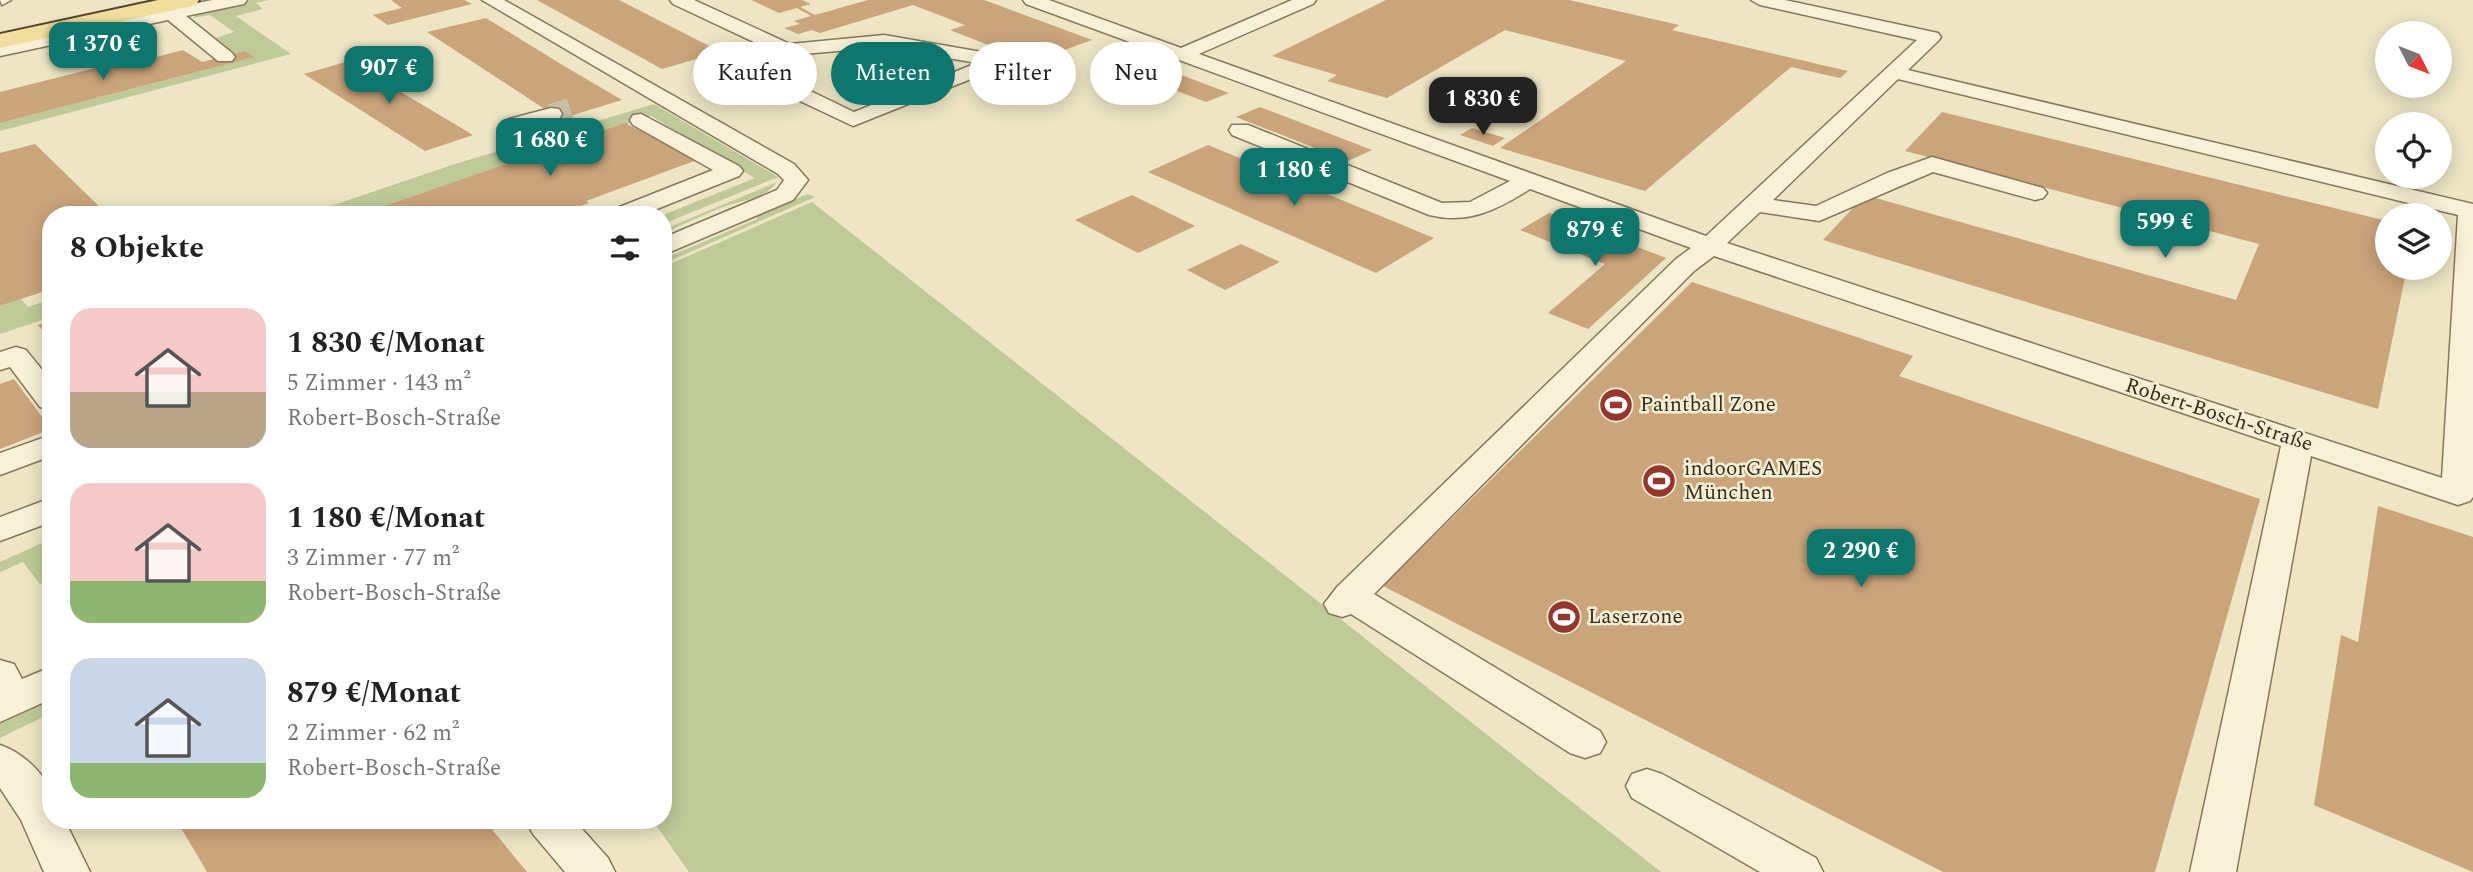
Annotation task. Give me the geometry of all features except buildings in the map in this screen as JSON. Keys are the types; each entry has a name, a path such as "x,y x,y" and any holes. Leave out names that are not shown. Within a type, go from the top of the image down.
{"main road":[{"path":"0,41 181,7"}],"street":[{"path":"0,50 181,7 239,0"},
{"path":"491,0 786,169 796,180 785,195 672,241"},
{"path":"679,0 770,42"},
{"name":"Robert-Bosch-Straße","path":"1032,0 1149,42"},
{"path":"1182,54 1307,0"},
{"path":"1585,742 1346,600 1685,265 1710,246 1931,37 1760,0"},
{"path":"181,7 225,57"},
{"path":"884,41 999,61 853,120 754,72 787,50 884,41"},
{"name":"Robert-Bosch-Straße","path":"1182,54 1710,246 2458,494 2470,211 1893,72"},
{"path":"517,124 551,114"},
{"path":"641,120 731,171 644,206"},
{"path":"1240,131 1438,210 1460,213 1475,211 1528,180"},
{"path":"1754,204 1819,214 1895,178 1932,164 2035,193"},
{"path":"0,361 16,355 42,389"},
{"path":"2213,872 2298,441"},
{"path":"0,465 42,449"},
{"path":"0,530 42,513"},
{"path":"5,693 42,684"},
{"path":"0,762 15,773 42,821"},
{"path":"1647,786 1800,872"},
{"path":"46,829 67,872"},
{"path":"555,829 592,872"}],"green space":[{"path":"252,0 269,0 256,3 263,9 236,16 291,54 0,131 0,123 253,57 245,51 236,54 215,38 234,32 210,15 193,18 197,13"},
{"path":"654,104 778,177 672,220 672,211 755,178 651,116 384,206 331,206 455,164"},
{"path":"777,182 759,196 723,207 672,230 672,226"},
{"path":"808,194 815,197 672,260 672,255 757,219 757,214"},
{"path":"812,202 1661,872 689,872 659,829 672,829 672,263"},
{"path":"21,299 28,307 42,302 42,320 0,334 0,306"},
{"path":"42,543 42,583 23,562 0,572 0,562"},
{"path":"42,692 42,717 0,738 0,713"}],"tunnel":[{"path":"551,114 570,108"}],"place":[{"name":"Paintball Zone","path":"1616,405"},
{"name":"indoorGAMES München","path":"1659,481"},
{"name":"Laserzone","path":"1564,617"}]}
